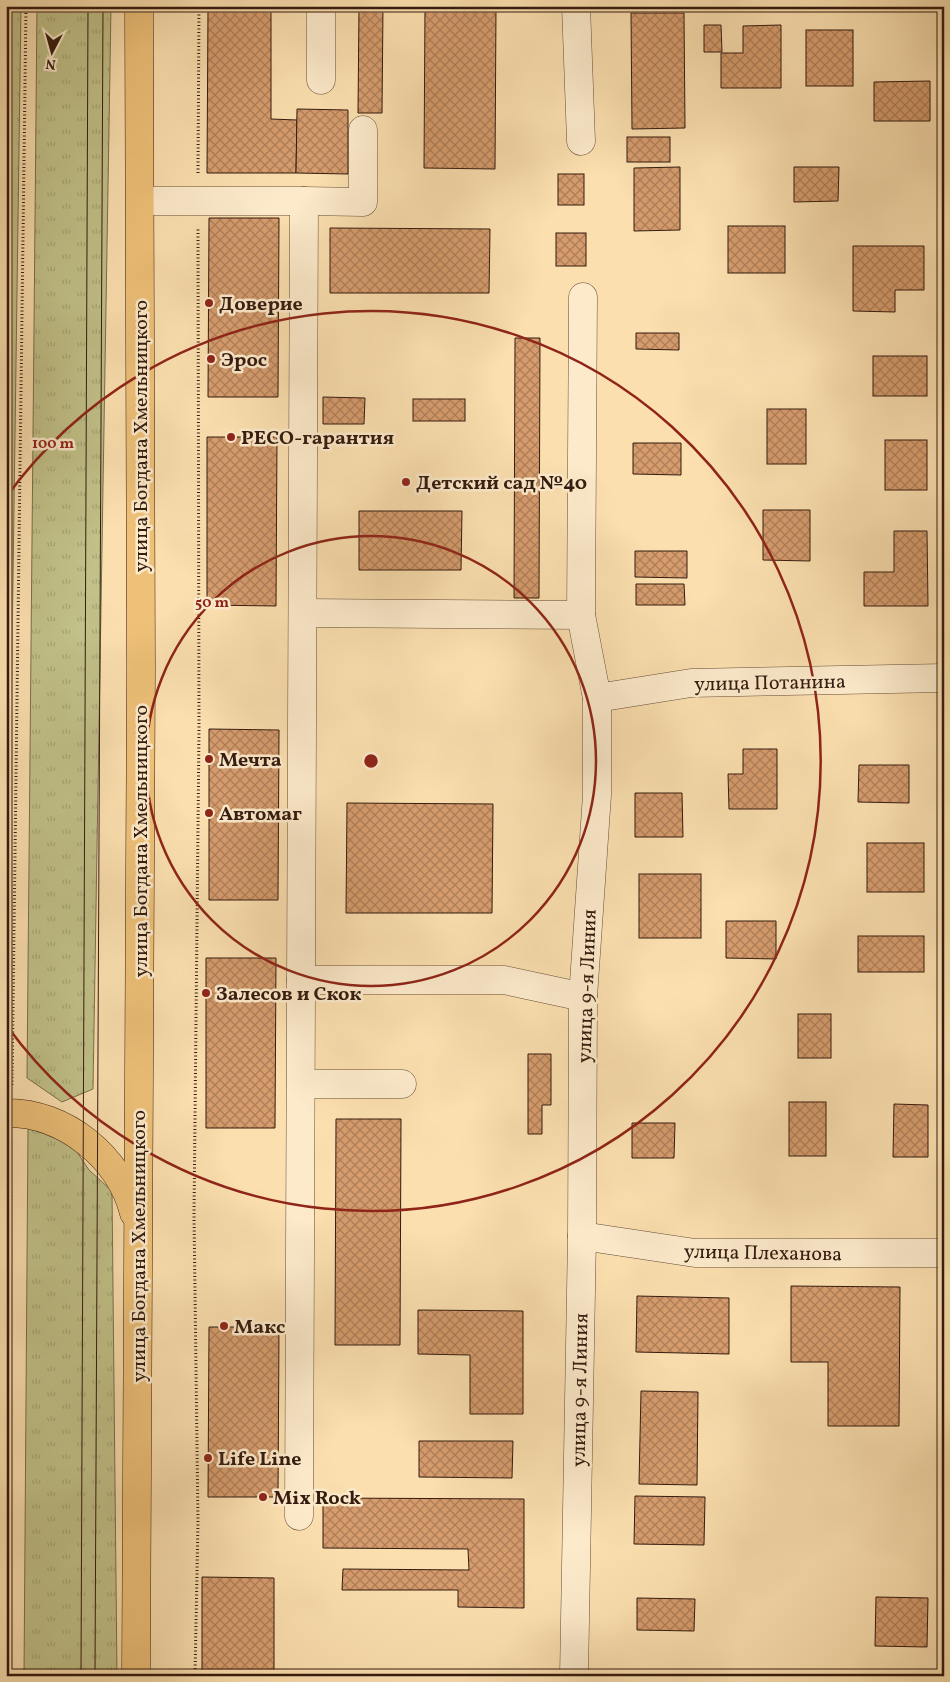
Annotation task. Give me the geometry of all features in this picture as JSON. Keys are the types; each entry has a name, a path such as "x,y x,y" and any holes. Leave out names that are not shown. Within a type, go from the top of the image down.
{"main road":[{"name":"улица Богдана Хмельницкого","path":"136,1676 141,680 139,6"},
{"path":"9,1113 37,1117 62,1126 84,1139 99,1152 118,1174 131,1200 139,1229"}],"street":[{"path":"321,6 321,80"},
{"path":"576,6 581,141"},
{"path":"140,201 363,202 363,130"},
{"path":"299,1516 303,614 314,322 304,201"},
{"name":"улица 9-я Линия","path":"574,1676 582,1236 583,997 597,795 597,698 581,615 583,297"},
{"path":"303,614 581,615"},
{"name":"улица Потанина","path":"597,698 691,683 944,678"},
{"path":"301,980 504,980 583,997"},
{"path":"301,1084 402,1084"},
{"name":"улица Плеханова","path":"582,1236 695,1253 937,1254 944,1252"}],"path":[{"path":"10,1676 9,1113 26,6"},
{"path":"195,1676 198,1522 194,1205 199,730 199,6"}],"green space":[{"path":"6,6 21,6 6,1080"},
{"path":"37,6 111,6 93,1089 62,1102 27,1078"},
{"path":"28,1127 73,1146 89,1170 112,1191 117,1676 24,1676"},
{"path":"6,1132 7,1176 6,1509"}],"building":[{"path":"208,6 271,6 271,119 297,120 296,173 207,173"},
{"path":"359,6 383,6 382,113 358,113"},
{"path":"425,6 496,6 495,169 424,168"},
{"path":"631,13 684,13 685,128 632,129"},
{"path":"704,25 721,25 722,52 704,52"},
{"path":"781,25 781,88 721,88 721,53 743,53 743,26"},
{"path":"806,30 853,30 853,86 806,86"},
{"path":"930,81 930,121 874,121 874,82"},
{"path":"297,109 348,110 348,174 296,173"},
{"path":"627,137 670,137 670,162 627,162"},
{"path":"680,167 680,230 634,231 634,168"},
{"path":"794,167 839,167 838,201 794,202"},
{"path":"558,174 584,174 584,205 558,205"},
{"path":"209,218 279,218 278,397 208,397"},
{"path":"728,226 785,226 785,273 728,273"},
{"path":"330,228 490,229 489,293 330,293"},
{"path":"556,233 586,233 586,266 556,266"},
{"path":"853,246 924,246 924,290 895,290 895,312 853,311"},
{"path":"636,333 679,333 679,350 636,349"},
{"path":"515,338 540,338 539,598 514,598"},
{"path":"873,356 927,356 927,396 873,396"},
{"path":"323,397 365,398 364,424 323,424"},
{"path":"413,399 465,399 465,421 413,421"},
{"path":"767,409 806,409 806,464 767,464"},
{"path":"207,437 277,437 276,606 207,605"},
{"path":"885,440 927,440 927,490 885,490"},
{"path":"633,443 681,443 681,475 633,474"},
{"path":"763,510 810,510 810,561 763,560"},
{"path":"359,511 462,511 461,570 359,570"},
{"path":"894,531 927,531 928,606 864,606 864,572 894,572"},
{"path":"635,551 687,551 687,578 635,577"},
{"path":"636,584 684,584 685,605 636,605"},
{"path":"209,729 279,730 278,900 209,900"},
{"path":"743,749 777,749 777,809 729,809 728,774 743,774"},
{"path":"859,765 909,765 909,803 858,802"},
{"path":"635,793 682,793 683,837 635,837"},
{"path":"347,803 493,804 492,913 346,913"},
{"path":"867,843 924,843 924,892 867,892"},
{"path":"639,874 701,874 701,938 639,938"},
{"path":"726,921 776,921 776,959 726,958"},
{"path":"858,936 924,936 924,972 858,972"},
{"path":"206,958 276,958 275,1128 206,1128"},
{"path":"798,1014 831,1014 831,1058 798,1058"},
{"path":"528,1054 551,1054 551,1105 542,1105 542,1134 528,1134"},
{"path":"789,1102 826,1102 826,1156 789,1156"},
{"path":"894,1104 928,1105 928,1157 893,1157"},
{"path":"336,1119 401,1119 400,1345 335,1345"},
{"path":"632,1123 675,1123 674,1158 632,1158"},
{"path":"791,1286 900,1287 899,1426 828,1426 828,1362 791,1362"},
{"path":"637,1296 729,1298 729,1354 636,1352"},
{"path":"418,1310 523,1311 523,1414 470,1414 470,1355 418,1354"},
{"path":"209,1327 279,1327 278,1497 208,1497"},
{"path":"641,1391 698,1392 697,1485 639,1484"},
{"path":"419,1441 513,1441 512,1478 419,1477"},
{"path":"635,1496 705,1497 704,1545 634,1544"},
{"path":"323,1498 524,1499 524,1608 458,1607 458,1590 342,1590 343,1569 469,1570 468,1549 323,1548"},
{"path":"202,1577 274,1578 274,1676 202,1676"},
{"path":"876,1597 928,1598 927,1647 875,1646"},
{"path":"637,1598 695,1599 694,1631 637,1630"}],"tram line":[{"path":"81,1676 88,6"},
{"path":"95,1676 103,6"}],"place":[{"name":"Доверие","path":"209,303"},
{"name":"Эрос","path":"211,359"},
{"name":"РЕСО-гарантия","path":"231,437"},
{"name":"Детский сад №40","path":"406,482"},
{"name":"Мечта","path":"209,759"},
{"name":"Автомаг","path":"209,813"},
{"name":"Залесов и Скок","path":"206,993"},
{"name":"Макс","path":"224,1326"},
{"name":"Life Line","path":"208,1458"},
{"name":"Mix Rock","path":"263,1497"}]}
